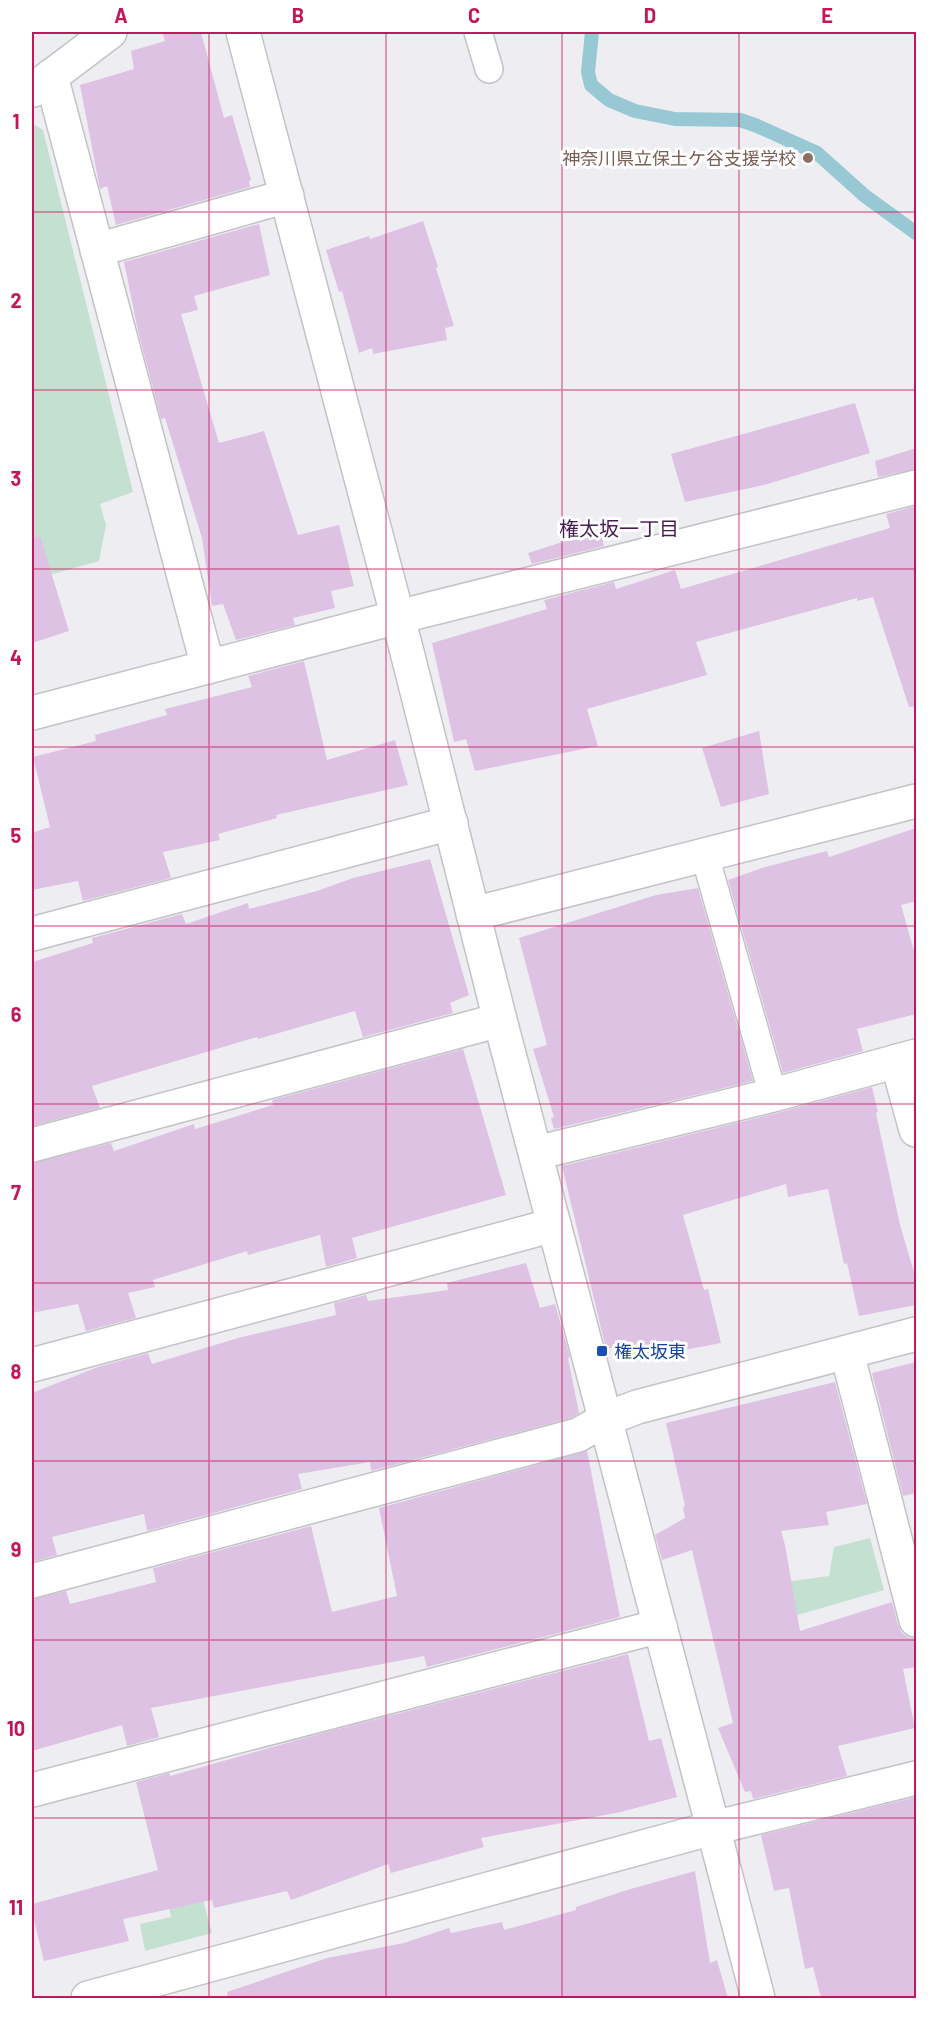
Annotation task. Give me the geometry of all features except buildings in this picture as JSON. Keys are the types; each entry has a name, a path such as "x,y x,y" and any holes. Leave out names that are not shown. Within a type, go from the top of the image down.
{"street":[{"path":"110,32 41,84 97,250 208,667"},
{"path":"243,32 758,1998"},
{"path":"97,250 287,196"},
{"path":"32,713 398,617 916,487"},
{"path":"473,914 916,801"},
{"path":"32,934 451,823"},
{"path":"32,1145 500,1020"},
{"path":"536,1154 773,1095 907,1058 916,1130"},
{"path":"32,1365 554,1225"},
{"path":"32,1581 578,1435 606,1419 637,1407 916,1335"},
{"path":"847,1353 916,1620"},
{"path":"32,1790 660,1626"},
{"path":"88,1998 713,1828 916,1778"}],"lane":[{"path":"478,32 489,69"},
{"path":"705,856 773,1095"}],"green space":[{"path":"32,123 43,130 133,492 100,504 106,525 99,561 32,580"},
{"path":"870,1538 884,1590 794,1616 785,1582 829,1576 834,1547"},
{"path":"192,1859 212,1933 145,1951 140,1924 171,1917 161,1869"}],"waterway":[{"path":"592,32 588,72 591,85 609,100 635,111 675,119 740,120 755,125 817,153 865,196 916,233"}],"place":[{"name":"神奈川県立保土ケ谷支援学校","path":"808,158"},
{"name":"権太坂東","path":"602,1351"}],"district":[{"name":"権太坂一丁目","path":"619,528"}]}
